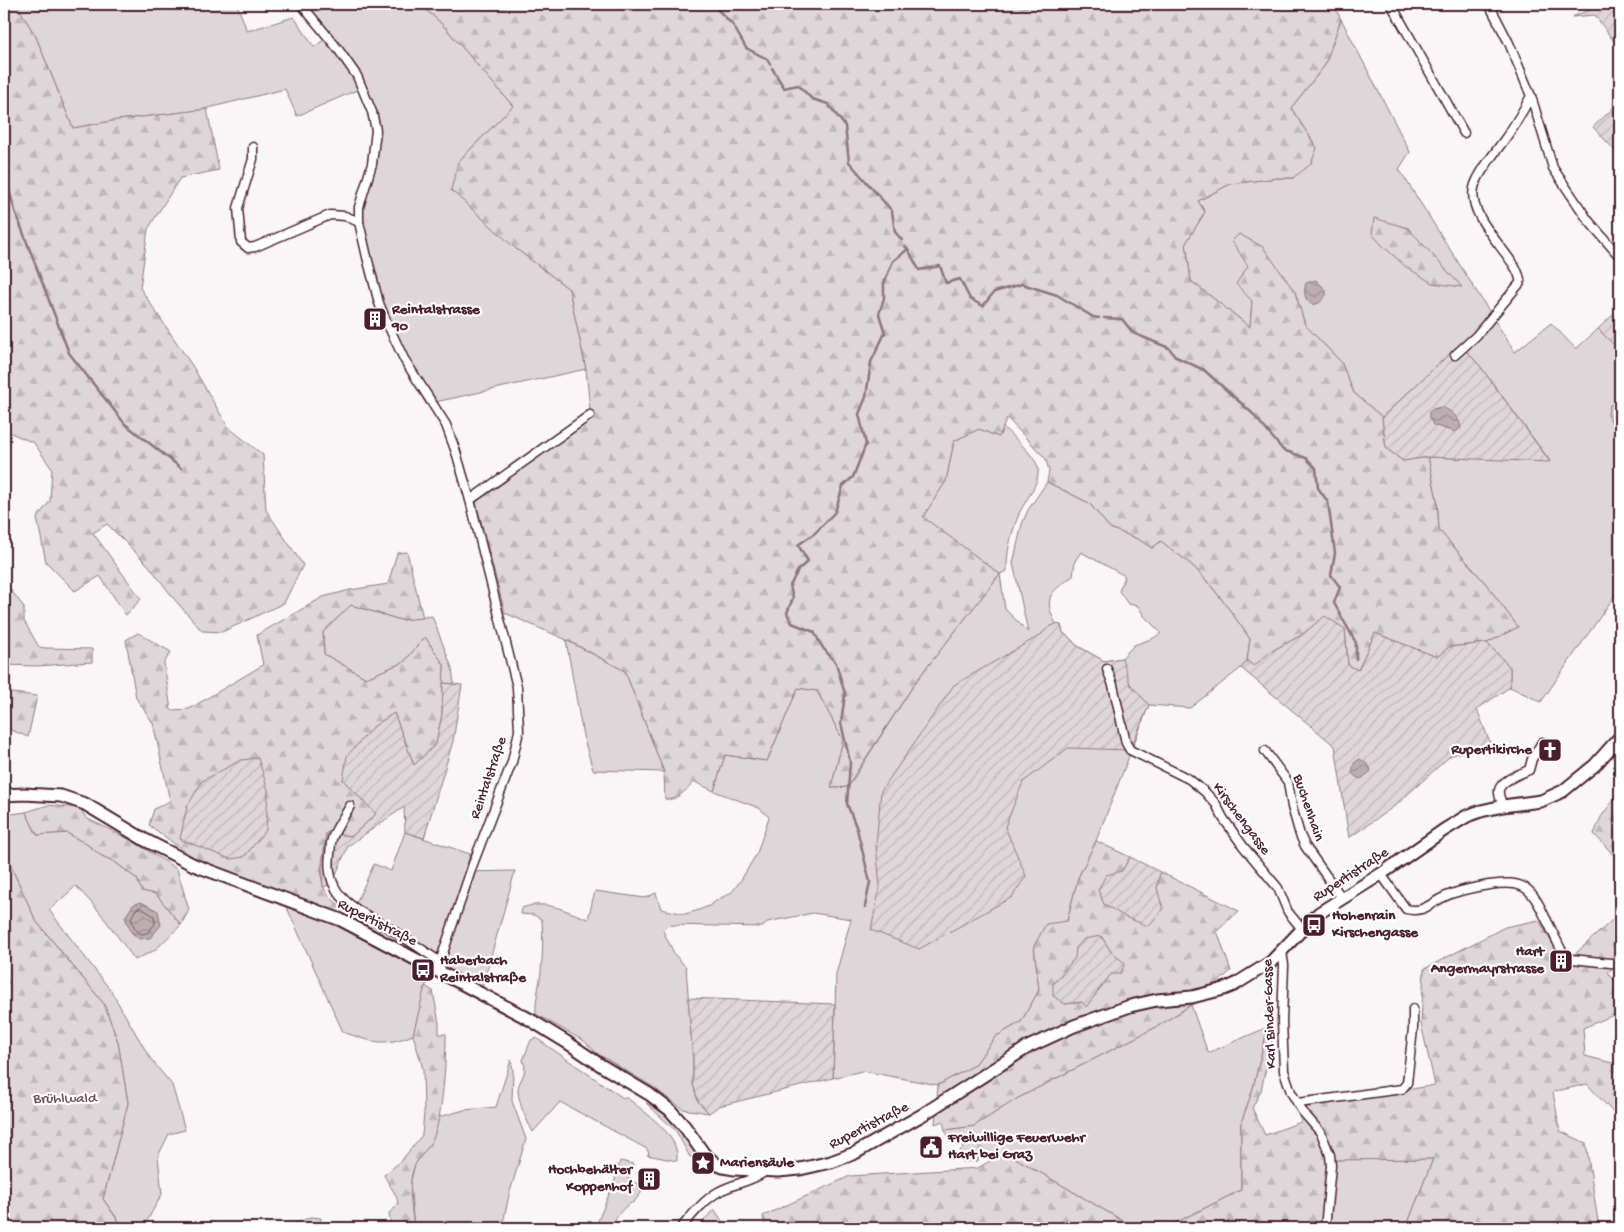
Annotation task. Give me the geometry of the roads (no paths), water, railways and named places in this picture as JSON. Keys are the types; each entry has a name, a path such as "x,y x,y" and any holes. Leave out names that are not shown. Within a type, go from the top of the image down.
{"main road":[{"name":"Rupertistraße","path":"4,794 61,796 85,804 145,840 194,865 341,920 440,968 568,1042 602,1066 660,1102 686,1127 704,1154 716,1164 735,1169 766,1171 800,1169 841,1159 894,1132 1028,1047 1051,1036 1130,1006 1145,1002 1192,997 1224,989 1259,970 1282,951 1319,913 1381,874 1444,830 1467,816 1481,811 1541,800 1563,791 1595,765 1620,737"}],"street":[{"name":"Reintalstraße","path":"301,4 338,49 357,76 372,112 376,130 372,164 359,207 360,222 379,303 404,359 446,425 456,452 517,687 519,731 512,762 473,864 440,968"},
{"path":"1391,4 1464,133"},
{"path":"1488,4 1509,43 1531,96 1553,168 1588,220 1620,256"},
{"path":"1455,355 1476,336 1520,282 1520,273 1490,235 1475,207 1473,191 1474,185 1531,96"},
{"path":"253,147 253,159 238,208 241,242 248,248 255,247 330,215 345,216 360,222"},
{"path":"470,500 590,414"},
{"name":"Kirschengasse","path":"1107,669 1113,685 1126,743 1130,750 1189,779 1205,792 1216,804 1223,818 1243,846 1278,888 1288,912 1302,929"},
{"path":"1502,806 1500,788 1504,782 1528,770 1532,758 1542,742"},
{"name":"Buchenhain","path":"1265,752 1288,782 1300,835 1305,846 1342,898"},
{"path":"350,806 332,839 329,874 332,884 356,910 393,931 440,968"},
{"path":"1381,874 1406,909 1418,911 1447,896 1467,889 1504,883 1523,887 1536,898 1562,951 1567,957 1572,960 1620,964"},
{"name":"Karl Binder-Gasse","path":"1282,951 1284,965 1282,1020 1284,1070 1291,1092 1302,1112 1322,1134 1330,1155 1331,1166 1325,1228"},
{"path":"1298,1103 1402,1089 1407,1083 1413,1029 1413,1009"},
{"path":"681,1228 700,1207 718,1192 766,1171"}],"water":[{"path":"1316,280 1326,290 1326,295 1322,301 1313,304 1307,300 1305,289 1306,283"},
{"path":"1441,407 1454,415 1459,421 1461,428 1455,432 1433,425 1429,412"},
{"path":"1360,759 1368,765 1371,771 1361,779 1352,773 1354,763"},
{"path":"141,902 158,911 161,925 150,938 139,939 131,932 125,917 133,905"}],"waterway":[{"path":"712,4 733,25 746,48 767,59 770,64"},
{"path":"772,68 784,88 798,85 812,99 828,104 845,126 849,162 892,211 895,232 902,240"},
{"path":"4,172 15,211 69,353 125,424 181,468"},
{"path":"865,907 870,882 857,829 847,804 850,762 841,723 845,694 836,663 823,648 814,632 792,623 787,613 793,598 790,586 798,570 808,561 798,545 815,533 835,512 843,486 853,477 866,444 859,414 866,397 871,362 885,333 879,314 884,298 884,283 893,261 908,249 905,246"},
{"path":"908,249 919,270 940,266 946,283 960,279 970,299 983,306 994,292 1022,284 1057,295 1093,317 1099,318"},
{"path":"1104,318 1122,319 1133,333 1169,348 1176,357 1204,370 1252,413 1283,450 1306,458 1316,468 1318,488 1328,502 1335,553 1331,575 1340,587 1334,603 1356,643 1356,659"}],"place":[{"name":"Reintalstrasse 90","path":"375,319"},
{"name":"Rupertikirche","path":"1550,750"},
{"name":"Hohenrain Kirschengasse","path":"1314,925"},
{"name":"Hart Angermayrstrasse","path":"1561,961"},
{"name":"Haberbach Reintalstraße","path":"423,970"},
{"name":"Freiwillige Feuerwehr Hart bei Graz","path":"931,1147"},
{"name":"Mariensäule","path":"703,1163"},
{"name":"Hochbehälter Koppenhof","path":"649,1179"}],"park label":[{"name":"Brühlwald","path":"65,1099"}]}
